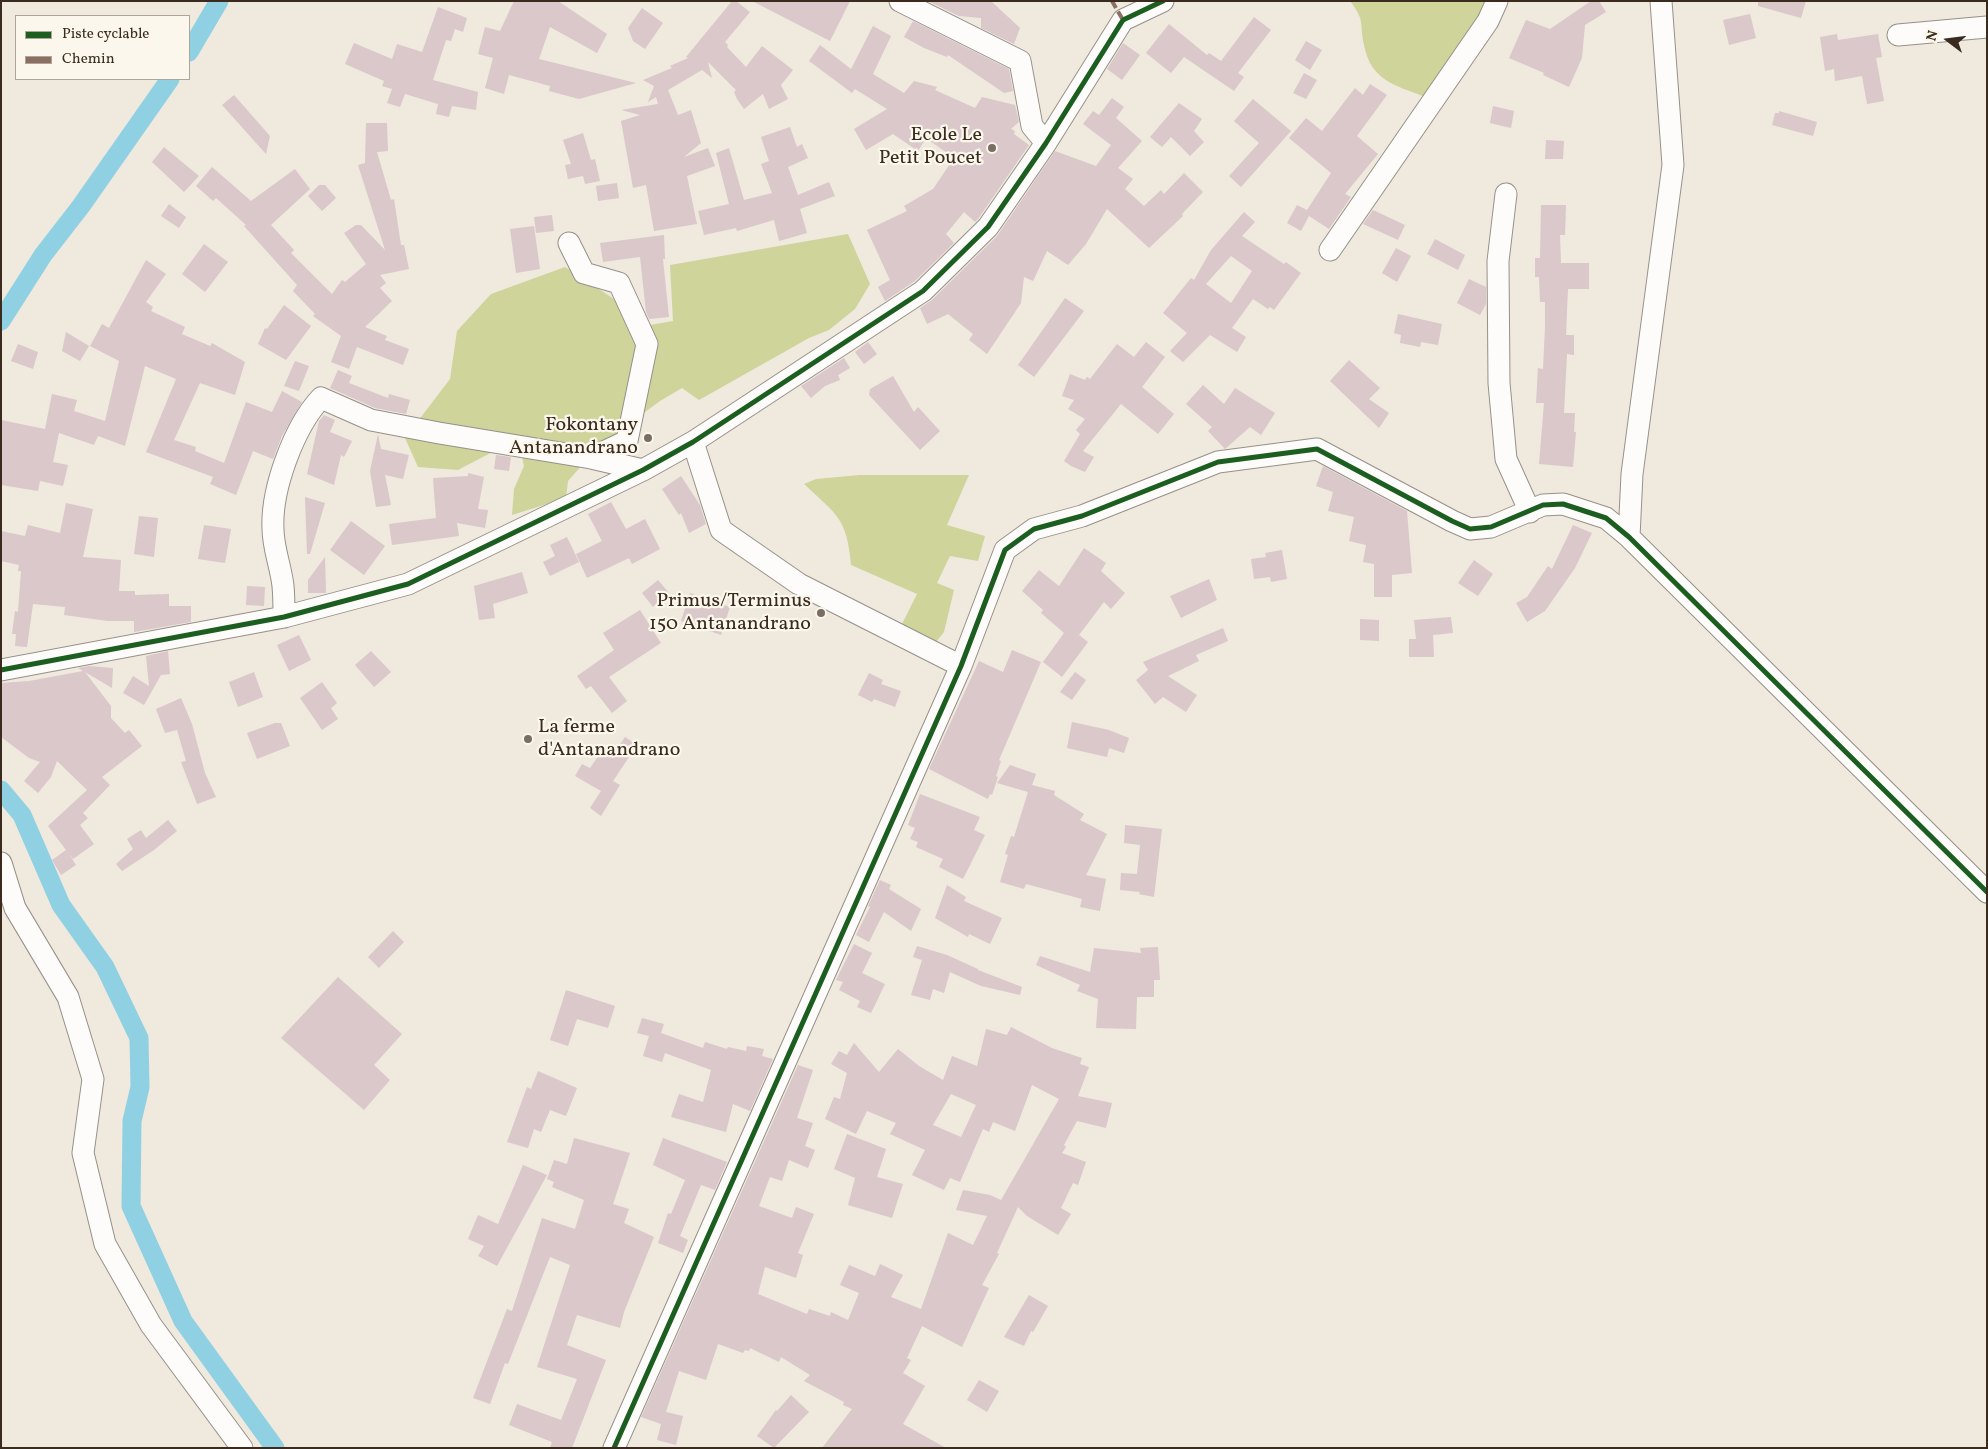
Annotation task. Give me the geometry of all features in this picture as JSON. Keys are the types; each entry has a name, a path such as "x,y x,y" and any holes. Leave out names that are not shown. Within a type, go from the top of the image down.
{"street":[{"path":"900,1 1020,61 1032,126 1046,143"},
{"path":"1330,250 1488,21 1497,1"},
{"path":"1629,537 1632,474 1673,165 1661,1"},
{"path":"1,670 284,617 408,584 643,470 694,442 923,291 988,227 1046,143 1123,20 1153,3"},
{"path":"1898,35 1987,27"},
{"path":"1506,194 1498,260 1499,382 1506,459 1530,512"},
{"path":"569,243 584,273 619,283 647,344 627,441 591,458"},
{"path":"284,617 283,586 273,530 275,500 292,444 312,408 321,398 372,420 591,458 643,470"},
{"path":"694,442 721,530 799,584 961,666"},
{"path":"614,1448 961,666 1005,550 1034,529 1082,516 1218,462 1317,449 1470,529 1492,528 1543,505 1563,504 1606,518 1629,537 1987,892"},
{"path":"1,863 15,908 68,997 93,1079 83,1153 105,1244 151,1325 242,1448"}],"green space":[{"path":"1350,1 1497,1 1425,97 1394,85 1378,74 1372,67 1364,45 1360,18"},
{"path":"848,234 870,284 855,309 829,330 809,338 699,400 682,388 660,401 599,446 568,481 566,498 512,515 514,489 524,466 521,453 498,449 458,470 418,467 405,438 450,379 457,331 491,294 565,267 614,299 633,328 673,321 670,265"},
{"path":"860,475 969,475 947,525 985,536 978,561 950,556 937,583 954,590 944,632 929,651 897,634 917,594 851,565 847,537 838,518 804,484 816,479"}],"building":[{"path":"514,1 558,1 607,34 597,53 550,27 539,59 636,83 579,99 549,91 550,86 509,75 504,94 485,88 493,58 478,54 485,27 500,31"},
{"path":"732,1 736,1 750,12 725,42 728,45 727,47 746,67 762,46 793,70 781,85 788,99 769,109 763,94 744,109 734,92 736,90 708,62 712,78 702,70 668,90 678,115 691,110 701,143 684,157 708,148 715,166 687,176 697,224 654,231 646,185 633,188 621,121 640,115 621,110 658,104 656,97 648,102 654,86 643,80 672,68 670,66 688,58 686,57"},
{"path":"752,1 850,1 830,41"},
{"path":"928,1 991,1 1020,28 1014,44 981,28 981,18 959,16"},
{"path":"1591,1 1599,1 1606,12 1585,25 1582,58 1569,87 1543,75 1544,73 1509,58 1526,20 1550,29"},
{"path":"1758,1 1806,1 1801,18 1758,6"},
{"path":"438,7 467,18 463,32 455,29 451,41 446,40 433,80 478,92 476,110 452,106 449,117 436,114 438,104 405,94 400,107 387,103 392,89 382,86 384,81 345,64 354,43 392,59 397,44 422,52"},
{"path":"642,8 663,23 645,49 633,41 628,28"},
{"path":"1750,14 1756,38 1729,45 1723,20"},
{"path":"1254,17 1271,30 1238,73 1244,77 1234,91 1184,57 1171,73 1146,53 1169,24 1207,55 1209,53 1221,61"},
{"path":"913,21 1009,69 1013,91 1004,93 948,55 947,57 924,48 904,37"},
{"path":"873,26 891,36 873,74 904,93 914,81 937,87 935,90 975,108 982,97 1015,105 1019,122 1011,129 1015,131 1014,134 1029,145 978,219 975,222 964,212 946,234 954,243 915,281 885,301 878,287 890,280 867,230 907,211 904,206 933,189 954,158 926,138 918,151 893,134 866,150 854,129 887,109 855,89 852,93 809,61 820,45 851,69"},
{"path":"1837,34 1838,40 1878,34 1882,57 1876,58 1884,101 1867,104 1862,76 1835,81 1834,69 1825,71 1820,37"},
{"path":"1306,41 1322,50 1310,70 1295,60"},
{"path":"1123,43 1140,55 1122,80 1107,69"},
{"path":"1304,73 1317,80 1306,99 1293,93"},
{"path":"1370,84 1387,95 1357,136 1378,154 1345,194 1351,197 1329,229 1309,216 1301,231 1287,223 1297,205 1307,210 1331,173 1289,138 1306,118 1322,131 1355,88 1363,95"},
{"path":"234,95 270,136 266,154 222,105"},
{"path":"1112,98 1124,107 1116,118 1142,141 1118,168 1133,179 1125,189 1144,206 1161,190 1164,194 1184,173 1203,192 1182,214 1183,216 1149,248 1107,209 1086,244 1068,265 1047,251 1033,281 1024,277 1021,303 987,354 969,340 973,334 948,314 927,324 920,308 932,300 997,236 1055,151 1096,166 1111,145 1083,124 1093,111 1099,115"},
{"path":"1253,99 1291,131 1241,187 1229,176 1259,143 1234,121"},
{"path":"1179,103 1202,119 1194,131 1204,142 1190,156 1171,137 1162,147 1150,137"},
{"path":"1493,106 1514,111 1511,128 1490,123"},
{"path":"1779,111 1817,122 1813,136 1772,125 1775,113 1779,113"},
{"path":"366,123 387,123 388,151 377,152 391,200 394,199 401,245 404,245 409,269 380,275 386,283 380,288 392,301 365,327 387,336 385,340 409,349 403,365 357,347 349,369 331,362 341,336 313,316 315,314 293,291 297,285 244,226 246,225 216,198 213,201 196,186 212,167 251,201 295,169 310,189 271,225 294,250 291,253 332,294 342,280 345,282 366,264 344,233 356,225 361,225 385,250 358,165 365,163"},
{"path":"790,127 797,147 802,144 808,158 788,167 798,195 829,182 835,196 800,209 807,233 779,241 774,220 737,231 736,228 704,235 698,211 729,204 716,153 729,148 744,200 772,193 761,164 769,161 761,137"},
{"path":"583,133 591,160 595,159 600,181 585,184 583,176 568,179 565,165 571,164 563,140"},
{"path":"1546,140 1564,141 1563,159 1545,159"},
{"path":"164,147 199,176 184,192 152,162"},
{"path":"617,183 619,198 598,201 596,186"},
{"path":"319,185 325,185 336,198 322,211 308,196"},
{"path":"169,204 186,217 179,228 161,216"},
{"path":"1541,205 1566,205 1565,235 1560,235 1561,263 1589,263 1589,289 1568,289 1566,335 1574,335 1574,355 1567,354 1564,413 1575,413 1574,432 1576,432 1573,467 1539,464 1544,403 1536,403 1538,368 1543,369 1545,302 1540,302 1539,277 1535,277 1535,258 1540,258"},
{"path":"1373,210 1405,225 1398,240 1363,224"},
{"path":"1244,212 1255,222 1242,236 1301,273 1274,310 1270,307 1268,309 1253,299 1232,328 1246,337 1237,352 1210,335 1183,362 1170,351 1187,333 1163,313 1191,278 1194,280 1211,250","holes":["1231,256 1252,271 1231,303 1206,284"]},
{"path":"552,215 554,231 536,233 534,217"},
{"path":"534,226 540,269 516,273 510,229"},
{"path":"664,235 665,259 663,259 669,317 649,319 646,312 640,257 603,262 600,243"},
{"path":"1435,239 1465,255 1458,270 1427,254"},
{"path":"204,244 228,262 205,292 182,274"},
{"path":"1396,248 1411,256 1397,282 1382,273"},
{"path":"146,260 166,274 146,302 153,307 151,311 185,327 182,334 210,346 212,343 245,362 235,395 200,383 174,440 196,447 195,451 224,463 246,402 272,412 282,391 302,402 282,436 273,459 253,451 236,495 210,484 213,477 146,452 176,379 145,366 125,446 98,436 94,445 59,433 53,462 68,465 63,486 40,481 38,491 1,485 1,420 45,429 52,394 77,400 74,411 105,421 119,361 90,346 102,324 109,328"},
{"path":"1469,279 1486,287 1486,304 1480,315 1457,303"},
{"path":"1065,298 1084,311 1034,377 1018,365"},
{"path":"284,305 311,326 286,360 258,344 265,328 267,329"},
{"path":"1398,314 1442,324 1438,345 1421,342 1420,347 1400,343 1401,335 1394,333"},
{"path":"66,332 89,346 80,361 62,351"},
{"path":"868,342 877,354 864,364 855,352"},
{"path":"1146,342 1165,357 1142,387 1174,414 1158,434 1121,404 1083,451 1094,457 1085,472 1071,466 1064,461 1080,434 1076,430 1085,419 1068,409 1074,400 1062,396 1070,374 1085,380 1087,377 1090,379 1117,344 1134,357"},
{"path":"18,344 38,352 33,369 11,361"},
{"path":"844,358 850,368 838,375 840,380 825,386 811,398 801,386"},
{"path":"1349,360 1380,388 1369,399 1389,413 1379,428 1330,381"},
{"path":"295,361 309,366 299,391 284,386"},
{"path":"338,370 352,376 349,383 388,398 389,394 410,400 406,414 375,408 330,388"},
{"path":"893,376 914,412 918,407 940,431 920,450 869,395 870,389"},
{"path":"1203,385 1224,404 1235,388 1275,413 1261,435 1250,427 1225,449 1208,431 1212,427 1186,404"},
{"path":"324,415 335,420 330,432 352,441 344,457 341,455 334,485 307,474 319,421"},
{"path":"378,434 381,449 409,455 403,479 385,475 391,505 376,507 370,471"},
{"path":"496,455 511,457 509,471 494,469"},
{"path":"1323,466 1407,511 1412,573 1392,575 1392,597 1374,597 1374,564 1363,562 1366,545 1349,541 1354,517 1328,511 1333,492 1316,486"},
{"path":"468,473 484,477 478,509 488,510 485,528 457,523 459,536 392,545 389,524 436,518 433,478 468,476"},
{"path":"681,476 700,505 706,524 689,533 681,513 679,515 662,489"},
{"path":"305,497 325,503 310,554 307,554"},
{"path":"611,502 626,529 645,519 660,549 632,564 629,558 587,578 576,554 602,541 588,514"},
{"path":"66,503 93,509 83,557 121,560 119,591 135,591 135,595 169,594 169,606 191,606 191,622 134,632 134,621 108,621 64,615 65,607 33,604 27,647 15,646 16,634 12,634 15,611 18,612 21,571 18,571 19,565 1,561 1,531 25,536 28,525 60,533"},
{"path":"139,516 158,518 154,557 134,554"},
{"path":"351,521 385,546 364,575 330,550"},
{"path":"204,525 231,529 225,563 198,559"},
{"path":"1573,525 1592,533 1575,568 1545,611 1527,622 1516,603 1527,597 1548,566 1552,569"},
{"path":"567,537 579,562 550,576 543,562 555,556 550,545"},
{"path":"1084,548 1106,563 1101,571 1125,593 1111,609 1104,602 1079,635 1088,642 1062,677 1043,662 1064,633 1041,613 1043,610 1022,591 1039,570 1059,586"},
{"path":"1282,550 1287,579 1271,582 1270,577 1254,579 1251,559 1266,557 1265,553"},
{"path":"325,557 326,593 308,593 308,580"},
{"path":"1474,560 1493,574 1478,596 1458,583"},
{"path":"522,572 528,593 493,604 495,618 479,620 474,586"},
{"path":"1209,579 1217,600 1181,618 1170,596"},
{"path":"658,580 669,593 653,607 642,593"},
{"path":"247,586 265,587 264,606 246,605"},
{"path":"690,593 730,607 721,635 681,621"},
{"path":"640,610 661,643 609,677 627,701 612,713 591,686 586,689 577,676 614,650 603,633"},
{"path":"1451,617 1453,633 1433,635 1434,657 1409,657 1409,639 1416,639 1414,620"},
{"path":"1360,619 1379,620 1379,641 1360,640"},
{"path":"1223,628 1228,641 1196,655 1199,661 1168,676 1197,695 1186,712 1163,697 1155,704 1136,680 1148,670 1143,662"},
{"path":"299,635 311,660 289,671 277,645"},
{"path":"1012,650 1041,662 999,760 1001,761 996,776 998,777 992,795 990,794 988,799 929,769 979,661 1003,672"},
{"path":"168,651 170,674 161,675 144,705 123,693 133,676 149,686 146,656"},
{"path":"371,651 391,672 374,687 355,665"},
{"path":"89,666 113,668 112,688 85,672 111,706 111,718 125,733 129,730 142,746 102,777 110,785 83,813 88,818 80,825 94,844 73,859 69,854 76,865 61,875 52,860 66,850 48,826 87,790 57,761 51,777 38,793 24,781 40,762 29,758 1,737 1,683 29,681 83,671 78,668"},
{"path":"254,672 263,697 238,707 229,682"},
{"path":"1075,672 1086,680 1072,700 1060,692"},
{"path":"869,673 883,680 881,684 901,691 895,707 874,699 872,702 858,695"},
{"path":"322,682 337,703 331,708 338,719 322,730 300,698"},
{"path":"181,698 192,724 205,773 216,797 197,804 181,762 186,761 177,730 165,733 156,709"},
{"path":"1072,722 1109,730 1129,738 1124,753 1109,748 1107,757 1067,748"},
{"path":"275,723 281,723 290,746 257,759 247,733"},
{"path":"625,737 637,745 613,781 620,785 601,816 590,808 601,791 575,776 582,764 590,768 603,749 612,756"},
{"path":"1010,765 1036,774 1032,785 1055,791 1054,795 1084,814 1080,820 1107,834 1086,875 1106,879 1100,911 1080,907 1082,899 1026,884 1024,889 1000,882 1008,855 1005,854 1011,836 1014,837 1028,792 997,783"},
{"path":"920,794 980,817 974,830 985,835 963,879 939,867 943,859 916,847 918,842 910,839 915,828 908,825"},
{"path":"168,820 177,831 154,850 122,871 116,864 133,849 127,839 141,830 146,838"},
{"path":"1125,825 1162,829 1154,897 1139,894 1140,892 1120,890 1121,873 1137,874 1140,845 1124,843"},
{"path":"880,880 891,885 889,889 921,909 911,931 884,912 869,942 856,935 870,907 868,906"},
{"path":"947,885 966,897 964,901 1002,918 990,944 969,934 968,937 935,918"},
{"path":"393,931 404,942 379,968 368,957"},
{"path":"854,944 872,953 862,973 885,984 871,1013 857,1007 860,1001 839,990 843,982 836,980"},
{"path":"917,946 947,955 978,970 1022,987 1020,995 981,986 950,972 944,993 933,989 930,1000 911,995 922,960 913,957"},
{"path":"1158,947 1160,980 1154,980 1154,997 1137,997 1136,1029 1096,1028 1098,999 1077,991 1080,985 1036,965 1040,956 1090,972 1094,948 1141,953 1140,948"},
{"path":"338,977 402,1034 374,1065 390,1080 364,1110 281,1038"},
{"path":"566,990 615,1006 608,1028 577,1019 568,1046 550,1040"},
{"path":"642,1018 664,1024 661,1033 703,1048 705,1042 727,1049 728,1047 746,1051 747,1046 764,1049 762,1056 773,1059 750,1111 733,1104 726,1132 671,1117 679,1094 703,1102 711,1070 665,1053 662,1062 643,1056 649,1036 637,1033"},
{"path":"1011,1027 1052,1048 1082,1058 1080,1064 1089,1067 1078,1096 1112,1103 1106,1128 1077,1121 1064,1145 1066,1147 1062,1153 1086,1162 1078,1185 1073,1183 1061,1208 1071,1214 1058,1235 1027,1216 1018,1207 997,1253 999,1254 982,1285 989,1288 962,1347 922,1326 907,1358 911,1360 903,1373 925,1386 903,1424 946,1448 822,1448 852,1409 843,1405 844,1402 804,1381 810,1375 781,1357 779,1362 750,1348 749,1351 745,1350 743,1353 718,1344 706,1380 679,1371 666,1412 683,1416 676,1445 657,1440 661,1424 641,1417 798,1065 813,1070 797,1118 813,1123 805,1146 815,1150 808,1168 789,1160 782,1181 770,1177 759,1206 792,1218 796,1207 814,1214 798,1253 803,1255 796,1278 765,1267 758,1294 807,1314 809,1309 830,1316 831,1312 848,1320 859,1293 840,1285 849,1265 875,1276 880,1264 903,1275 891,1297 921,1309 948,1233 973,1245 987,1216 956,1210 963,1190 990,1195 1001,1200 1059,1099 1032,1085 1015,1131 993,1122 989,1132 983,1129 960,1182 950,1178 944,1190 912,1175 925,1150 890,1134 896,1123 867,1111 856,1134 825,1119 834,1097 840,1099 847,1073 831,1064 839,1051 847,1055 854,1043 879,1072 898,1049 919,1066 943,1080 952,1056 977,1066 986,1029 1007,1035","holes":["951,1094 976,1105 961,1137 933,1125"]},
{"path":"538,1071 577,1088 566,1116 550,1110 541,1132 534,1129 528,1148 507,1142 527,1087 531,1089"},
{"path":"847,1134 886,1149 877,1177 903,1184 892,1218 848,1205 855,1178 834,1169"},
{"path":"574,1138 630,1153 613,1204 629,1209 624,1223 654,1237 624,1312 620,1328 577,1315 567,1345 606,1360 572,1448 550,1448 552,1442 509,1425 517,1404 561,1420 577,1379 537,1367 570,1265 550,1257 508,1364 505,1363 490,1404 473,1398 507,1309 512,1311 542,1218 575,1229 584,1200 552,1187 554,1182 547,1179 554,1160 567,1164"},
{"path":"663,1138 727,1162 715,1190 701,1185 680,1236 688,1240 683,1253 658,1243 668,1213 671,1214 685,1180 653,1165"},
{"path":"523,1165 547,1175 497,1266 478,1256 484,1246 468,1239 478,1215 498,1224"},
{"path":"1029,1295 1048,1306 1033,1332 1031,1331 1024,1346 1004,1337"},
{"path":"979,1380 999,1391 987,1412 967,1400"},
{"path":"791,1395 809,1412 774,1448 757,1436 776,1410"}],"waterway":[{"path":"190,50 219,1"},
{"path":"1,321 43,255 81,206 169,80"},
{"path":"1,790 22,815 61,905 105,967 139,1038 140,1087 132,1121 131,1206 183,1321 275,1448"}],"marked path":[{"path":"1112,1 1123,20"}],"cycle path":[{"path":"1,670 284,617 408,584 643,470 693,442 923,291 988,227 1046,143 1123,20 1163,1"},
{"path":"614,1448 961,666 1005,550 1034,529 1082,516 1218,462 1317,449 1470,529 1491,527 1543,505 1563,504 1606,518 1629,537 1987,892"}],"place":[{"name":"Ecole Le Petit Poucet","path":"992,148"},
{"name":"Fokontany Antanandrano","path":"648,438"},
{"name":"Primus/Terminus 150 Antanandrano","path":"821,613"},
{"name":"La ferme d'Antanandrano","path":"528,739"}]}
